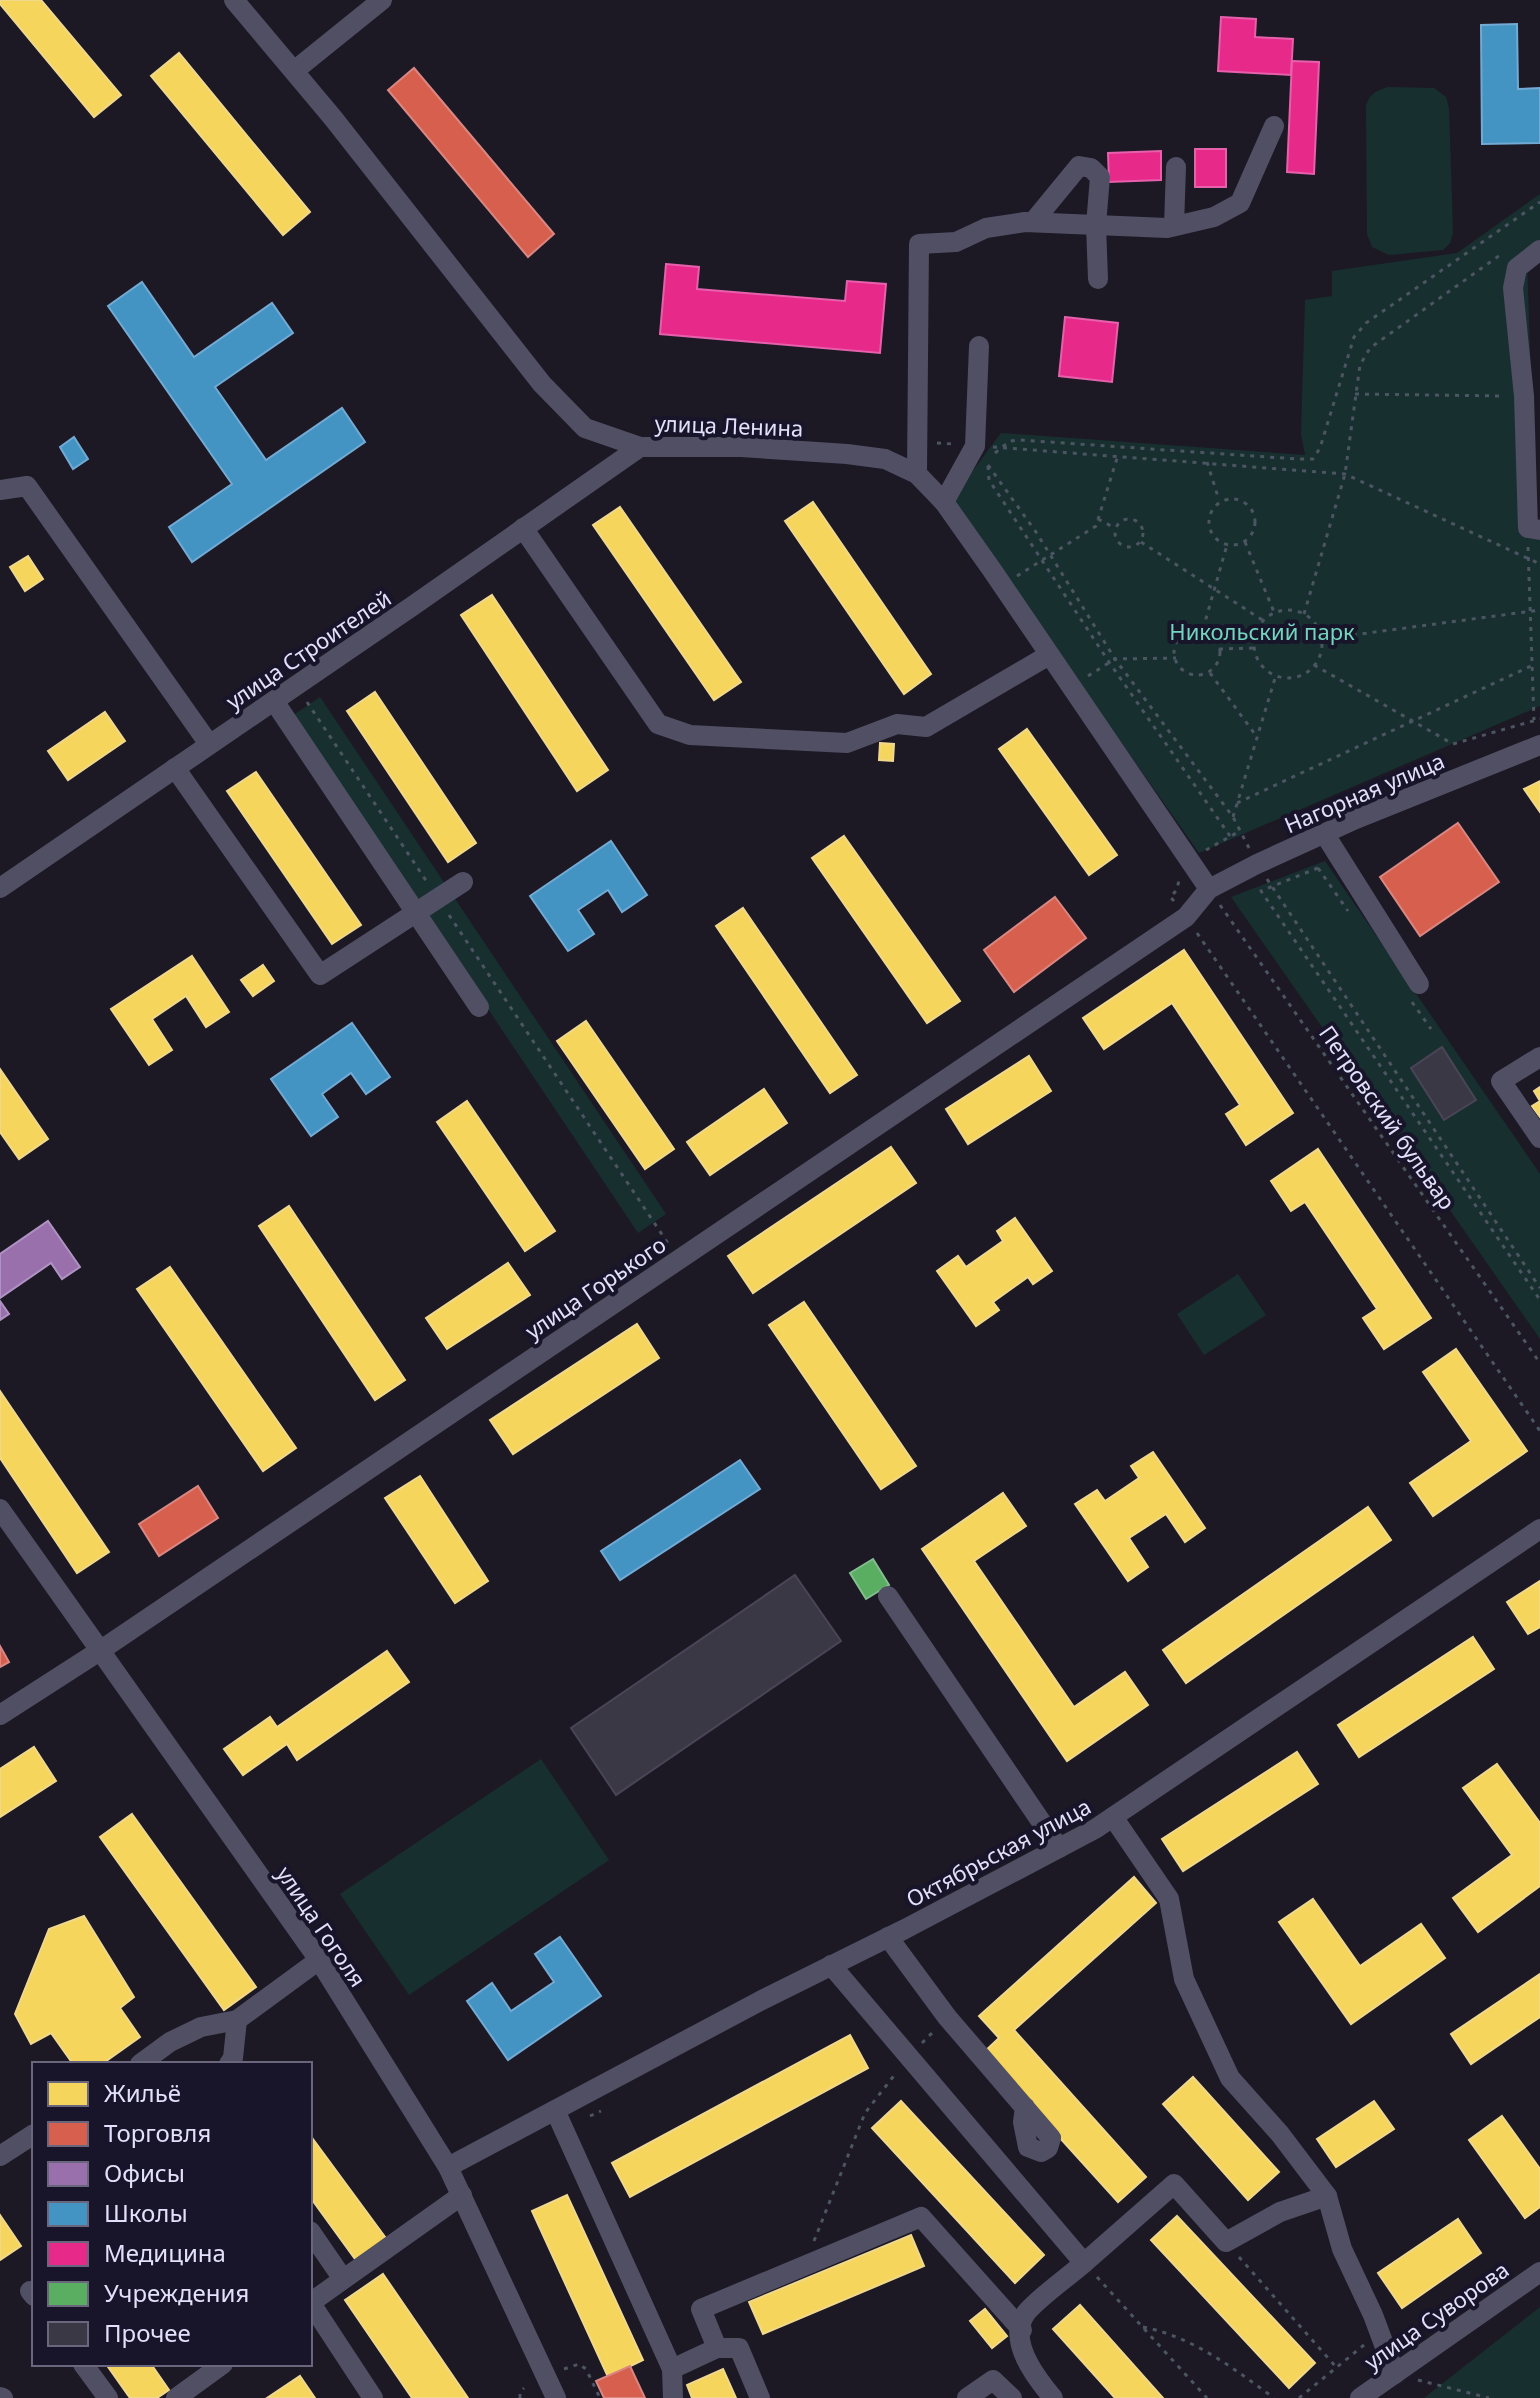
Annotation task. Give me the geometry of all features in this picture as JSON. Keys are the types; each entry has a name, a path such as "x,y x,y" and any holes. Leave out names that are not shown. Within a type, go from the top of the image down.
{"street":[{"name":"улица Ленина","path":"234,0 542,384 585,428 640,447 741,447 847,454 885,459 917,474 944,502 1209,889"},
{"path":"294,71 382,0"},
{"path":"917,474 919,244 956,242 986,228 1033,222 1174,226 1214,217 1240,203 1274,126"},
{"path":"1033,222 1079,166 1091,168 1100,177 1096,225 1098,279"},
{"path":"1174,226 1176,167"},
{"path":"1534,529 1513,288 1517,268 1540,250"},
{"path":"944,502 975,446 979,346"},
{"name":"улица Строителей","path":"0,888 640,447"},
{"path":"0,490 27,486 209,744"},
{"path":"523,528 658,724 690,735 847,743 897,724 926,727 1049,655"},
{"path":"274,701 479,1007"},
{"name":"Нагорная улица","path":"1209,889 1324,833 1540,745"},
{"path":"175,768 320,975 463,882"},
{"path":"1324,833 1419,984"},
{"name":"улица Горького","path":"0,1715 101,1650 1186,917 1209,889"},
{"path":"1540,1057 1501,1081 1540,1138"},
{"name":"улица Гоголя","path":"0,1509 319,1960 448,2167 556,2398"},
{"name":"Октябрьская улица","path":"448,2167 1113,1817 1540,1529"},
{"path":"888,1596 1059,1848"},
{"path":"1113,1817 1169,1899 1184,1979 1230,2078 1280,2134 1327,2196 1342,2249 1395,2374"},
{"path":"888,1937 947,2017 1025,2107"},
{"path":"143,2062 170,2042 201,2027 237,2020 319,1960"},
{"path":"831,1965 1084,2263"},
{"path":"230,2062 237,2020"},
{"path":"555,2110 672,2369 673,2398"},
{"path":"0,2156 32,2135"},
{"path":"1053,2398 1031,2372 1019,2341 1024,2315 1174,2184 1226,2242 1280,2212 1327,2196"},
{"path":"312,2301 462,2195"},
{"path":"717,2348 701,2309 921,2217 1022,2330"},
{"path":"312,2234 343,2279"},
{"name":"улица Суворова","path":"1360,2398 1540,2272"},
{"path":"312,2305 373,2398"},
{"path":"672,2369 717,2348 739,2348 760,2398"},
{"path":"84,2366 108,2398"},
{"path":"176,2398 220,2366"},
{"path":"967,2398 993,2380 1012,2398"}],"path":[{"path":"1230,836 1109,662 989,480 988,464 1000,447 1020,440 1313,459 1320,448 1354,337 1366,323 1540,202"},
{"path":"1304,614 1345,474 1360,365 1370,348 1503,253"},
{"path":"1355,394 1524,396"},
{"path":"915,442 1345,474 1540,564"},
{"path":"975,446 1050,555 1115,659 1233,817 1257,864 1540,1288"},
{"path":"1050,555 1096,526 1118,455"},
{"path":"1207,462 1219,501"},
{"path":"1237,498 1252,509 1256,527 1245,542 1227,545 1212,534 1209,517 1219,501 1237,498"},
{"path":"1132,518 1140,523 1144,532 1141,542 1132,547 1122,546 1116,538 1115,528 1122,520 1132,518"},
{"path":"1098,519 1115,528"},
{"path":"1534,529 1530,611 1534,721"},
{"path":"1141,542 1264,621"},
{"path":"1245,542 1274,612"},
{"path":"1203,629 1227,545"},
{"path":"1295,609 1304,614 1314,620 1323,639 1319,661 1303,675 1282,678 1263,668 1254,648 1258,627 1274,612 1295,609"},
{"path":"1323,639 1540,610"},
{"path":"1203,629 1217,639 1219,649 1221,658 1210,673 1192,676 1177,665 1174,647 1184,632 1203,629"},
{"path":"1219,649 1254,648"},
{"path":"1082,681 1115,659 1176,658"},
{"path":"1314,665 1453,744 1540,719"},
{"path":"1237,803 1531,666"},
{"path":"1210,673 1257,737"},
{"path":"1233,817 1276,674"},
{"path":"296,685 678,1259"},
{"path":"1534,721 1540,711"},
{"path":"1318,868 1261,891 1540,1300"},
{"name":"Петровский бульвар","path":"1209,889 1540,1363"},
{"path":"1186,917 1540,1431"},
{"path":"804,2266 865,2113 909,2057 947,2017"},
{"path":"1226,2242 1336,2367"},
{"path":"1084,2263 1207,2398"},
{"path":"1143,2327 1167,2332 1201,2348 1274,2398"},
{"path":"1299,2398 1380,2333"},
{"path":"563,2369 579,2364 586,2369 600,2398"},
{"path":"1395,2374 1489,2398"},
{"path":"520,2398 524,2388"}],"green space":[{"path":"1388,87 1434,88 1446,97 1449,108 1453,233 1450,243 1443,250 1389,255 1372,247 1367,234 1366,106 1374,94"},
{"name":"Никольский парк","path":"1540,194 1540,260 1527,261 1536,524 1540,525 1540,706 1199,853 951,500 1001,433 1305,455 1301,434 1305,300 1332,296 1332,271 1457,253"},
{"path":"320,697 666,1214 638,1233 292,716"},
{"path":"1325,861 1540,1174 1540,1339 1231,897"},
{"path":"1238,1274 1266,1315 1204,1355 1177,1314"},
{"path":"541,1759 609,1860 409,1995 340,1894"},
{"path":"1540,2307 1540,2398 1424,2398"}],"building: Жильё":[{"path":"0,0 41,0 121,95 94,117 0,4"},
{"path":"179,53 310,212 283,235 151,76"},
{"path":"813,502 931,674 904,694 785,521"},
{"path":"620,507 741,682 714,700 593,525"},
{"path":"28,556 43,579 25,591 10,567"},
{"path":"492,595 608,770 577,791 461,615"},
{"path":"375,692 476,843 448,862 347,711"},
{"path":"105,712 125,741 68,780 48,751"},
{"path":"1027,729 1117,855 1089,875 999,749"},
{"path":"880,743 894,744 893,761 879,760"},
{"path":"256,772 361,925 332,944 227,791"},
{"path":"1540,781 1540,812 1524,789"},
{"path":"844,836 960,1001 927,1023 812,858"},
{"path":"743,908 857,1075 830,1093 716,926"},
{"path":"1184,950 1293,1113 1246,1145 1226,1114 1240,1105 1172,1003 1104,1049 1083,1018"},
{"path":"192,956 229,1012 206,1027 186,996 152,1019 172,1050 149,1065 111,1009"},
{"path":"263,965 274,981 253,996 241,980"},
{"path":"586,1021 674,1149 645,1169 557,1041"},
{"path":"1029,1056 1051,1091 968,1144 946,1109"},
{"path":"0,1069 48,1139 19,1159 0,1132"},
{"path":"1540,1087 1540,1101 1534,1091"},
{"path":"764,1089 787,1123 710,1175 687,1142"},
{"path":"467,1101 555,1231 525,1251 437,1122"},
{"path":"1540,1101 1540,1117 1532,1106"},
{"path":"891,1147 916,1183 753,1293 728,1256"},
{"path":"1318,1149 1431,1318 1384,1349 1363,1318 1377,1309 1305,1202 1291,1211 1271,1181"},
{"path":"289,1206 405,1380 375,1400 259,1226"},
{"path":"1015,1218 1052,1271 1033,1284 1028,1277 993,1302 999,1310 976,1326 937,1271 958,1256 966,1267 1003,1241 997,1231"},
{"path":"508,1263 530,1295 447,1349 426,1318"},
{"path":"170,1267 296,1448 263,1471 137,1289"},
{"path":"804,1302 916,1466 881,1489 769,1325"},
{"path":"637,1324 659,1358 513,1454 490,1420"},
{"path":"1456,1349 1527,1451 1433,1516 1410,1483 1471,1441 1423,1372"},
{"path":"0,1391 109,1552 77,1573 0,1458"},
{"path":"1153,1452 1205,1528 1185,1542 1166,1514 1129,1538 1148,1567 1128,1581 1075,1504 1097,1490 1105,1501 1139,1478 1131,1466"},
{"path":"420,1476 488,1581 455,1603 385,1498"},
{"path":"1003,1493 1026,1526 974,1561 1074,1707 1125,1672 1148,1705 1067,1761 922,1549"},
{"path":"1368,1507 1391,1540 1186,1683 1163,1650"},
{"path":"1540,1581 1540,1627 1528,1634 1507,1602"},
{"path":"1473,1637 1494,1669 1359,1757 1338,1725"},
{"path":"387,1651 409,1682 297,1760 287,1744 243,1775 224,1749 270,1717 277,1727"},
{"path":"34,1747 56,1781 0,1817 0,1769"},
{"path":"1297,1752 1318,1784 1183,1871 1162,1839"},
{"path":"1497,1764 1540,1823 1540,1886 1478,1932 1453,1898 1512,1855 1463,1788"},
{"path":"132,1814 256,1987 224,2010 100,1837"},
{"path":"1134,1877 1156,1903 1014,2030 1146,2177 1118,2202 983,2053 999,2038 979,2016"},
{"path":"1313,1899 1360,1966 1421,1924 1445,1958 1351,2024 1279,1922"},
{"path":"84,1916 134,1997 120,2008 140,2037 105,2062 72,2062 51,2033 31,2044 15,2014 49,1929"},
{"path":"1540,1974 1540,2017 1471,2064 1451,2034"},
{"path":"850,2035 868,2068 630,2197 612,2163"},
{"path":"1193,2077 1279,2172 1248,2200 1163,2104"},
{"path":"901,2101 1044,2255 1015,2283 872,2128"},
{"path":"1374,2101 1394,2129 1336,2167 1317,2139"},
{"path":"1502,2116 1540,2169 1540,2207 1525,2218 1469,2140"},
{"path":"312,2138 388,2241 358,2263 312,2200"},
{"path":"567,2195 643,2360 608,2377 532,2211"},
{"path":"0,2215 21,2246 0,2260"},
{"path":"1177,2216 1315,2363 1289,2388 1151,2240"},
{"path":"1458,2219 1481,2253 1402,2308 1378,2273"},
{"path":"911,2235 924,2266 763,2334 749,2302"},
{"path":"383,2274 468,2398 412,2398 345,2300"},
{"path":"1080,2305 1163,2398 1115,2398 1053,2329"},
{"path":"985,2309 1007,2336 992,2348 970,2321"},
{"path":"107,2366 152,2366 169,2390 157,2398 130,2398"},
{"path":"723,2369 736,2398 692,2398 687,2385"},
{"path":"300,2376 315,2398 267,2398"}],"building: Торговля":[{"path":"414,68 554,234 528,257 388,90"},
{"path":"1458,823 1499,882 1420,936 1380,877"},
{"path":"1055,897 1086,938 1014,992 984,950"},
{"path":"198,1486 218,1518 159,1556 139,1524"},
{"path":"0,1646 9,1662 0,1667"},
{"path":"630,2366 645,2398 604,2398 596,2381"}],"building: Офисы":[{"path":"48,1221 80,1267 62,1279 51,1263 0,1298 0,1254"},
{"path":"0,1301 9,1314 0,1320"}],"building: Школы":[{"path":"1517,24 1518,89 1540,88 1540,143 1482,144 1481,25"},
{"path":"142,282 194,357 272,303 293,333 215,387 266,460 342,408 365,442 192,562 169,527 232,484 108,306"},
{"path":"74,437 88,459 73,469 60,447"},
{"path":"611,841 647,895 622,912 608,890 578,910 594,934 568,951 530,896"},
{"path":"352,1023 390,1077 366,1094 351,1073 322,1094 338,1117 311,1136 271,1079"},
{"path":"740,1460 760,1489 620,1580 601,1551"},
{"path":"560,1937 601,1996 508,2060 467,2001 492,1983 511,2011 554,1982 535,1954"}],"building: Медицина":[{"path":"1221,17 1256,19 1255,37 1293,39 1291,75 1218,71"},
{"path":"1292,61 1319,62 1314,174 1287,172"},
{"path":"1195,149 1226,149 1226,187 1195,187"},
{"path":"1161,151 1161,180 1109,182 1108,153"},
{"path":"666,264 699,267 697,289 845,301 847,281 886,284 880,353 660,334"},
{"path":"1065,317 1118,323 1112,382 1059,376"}],"building: Учреждения":[{"path":"873,1559 889,1585 866,1599 850,1573"}],"building: Прочее":[{"path":"1442,1047 1476,1100 1444,1120 1411,1068"},
{"path":"795,1575 841,1641 616,1795 571,1728"}]}
